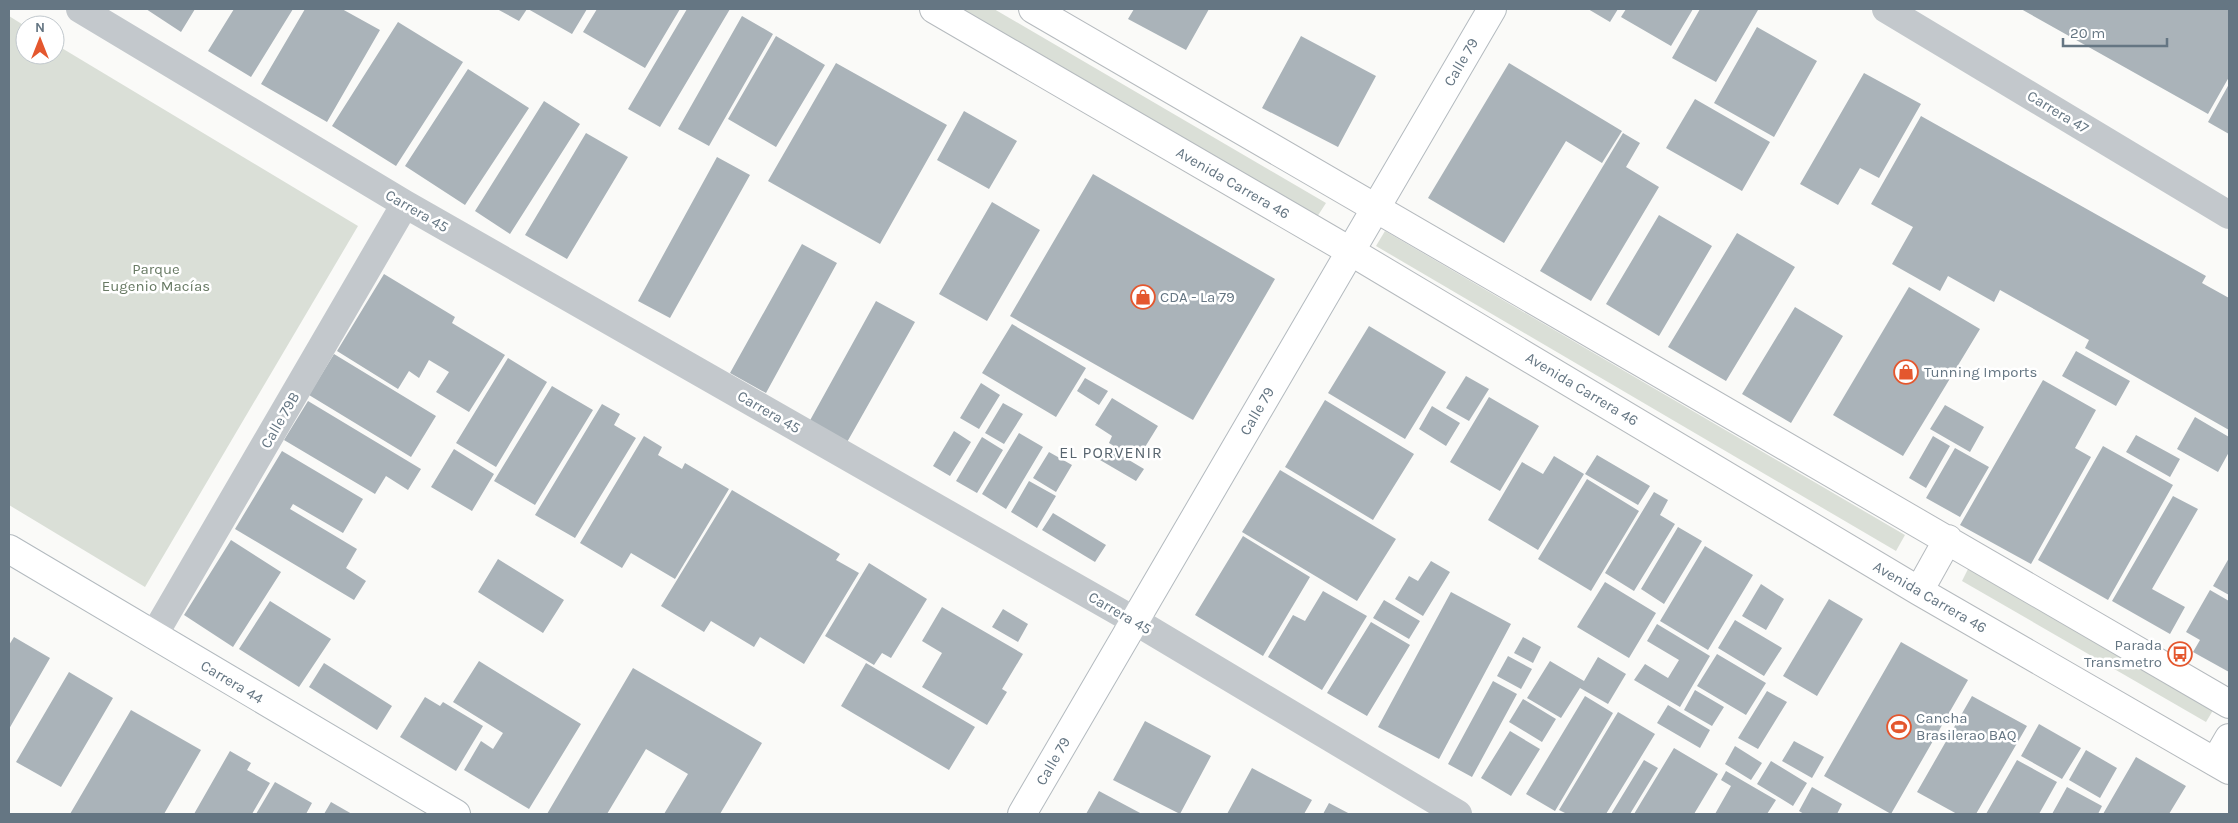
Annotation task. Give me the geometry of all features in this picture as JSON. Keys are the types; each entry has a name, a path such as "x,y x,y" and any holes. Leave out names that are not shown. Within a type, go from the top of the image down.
{"main road":[{"name":"Avenida Carrera 46","path":"934,9 1350,251 1918,590 2222,766"},
{"path":"1033,9 2229,704"},
{"name":"Calle 79","path":"1022,814 1492,9"},
{"path":"1918,590 1948,539"},
{"name":"Carrera 44","path":"9,549 456,814"},
{"path":"2222,766 2229,738"}],"street":[{"name":"Carrera 45","path":"80,9 405,204 1135,621 1458,814"},
{"name":"Carrera 47","path":"1886,9 2229,215"},
{"name":"Calle 79B","path":"154,635 405,204"}],"green space":[{"path":"962,9 994,9 1326,203 1317,217"},
{"name":"Parque Eugenio Macías","path":"9,16 15,20 15,65 65,65 65,50 358,226 145,587 9,505"},
{"path":"1385,231 1905,535 1896,551 1376,246"},
{"path":"1970,565 2215,707 2206,722 1962,581"}],"building":[{"path":"146,9 195,9 181,32"},
{"path":"234,9 293,9 251,77 208,51"},
{"path":"305,9 342,9 380,30 327,122 261,84"},
{"path":"497,9 527,9 519,21"},
{"path":"528,9 587,9 572,34"},
{"path":"597,9 680,9 645,68 583,32"},
{"path":"687,9 730,9 660,127 628,109"},
{"path":"1134,9 1209,9 1186,50 1128,19"},
{"path":"1588,9 1618,9 1610,22"},
{"path":"1626,9 1693,9 1671,46 1621,17"},
{"path":"1700,9 1758,10 1716,82 1672,58"},
{"path":"2021,9 2229,9 2229,77 2208,114"},
{"path":"742,16 773,34 709,146 678,129"},
{"path":"398,22 463,62 396,166 332,126"},
{"path":"1757,27 1817,61 1774,137 1714,103"},
{"path":"776,36 825,65 776,147 728,119"},
{"path":"1301,36 1376,76 1338,147 1262,108"},
{"path":"836,63 947,125 880,244 768,181"},
{"path":"1509,63 1622,131 1602,163 1566,141 1504,243 1428,198"},
{"path":"468,69 529,108 465,205 405,166"},
{"path":"1864,73 1921,104 1879,178 1860,168 1838,205 1800,184"},
{"path":"2229,84 2229,134 2208,122"},
{"path":"1695,99 1770,142 1742,191 1666,148"},
{"path":"544,101 580,124 510,234 475,211"},
{"path":"964,111 1017,141 989,189 937,160"},
{"path":"1921,116 2206,276 2202,283 2229,298 2229,430 2085,348 2089,340 2000,290 1994,302 1948,276 1940,291 1892,264 1913,227 1871,204"},
{"path":"586,133 628,157 567,259 525,235"},
{"path":"1623,133 1640,143 1626,167 1659,187 1591,301 1540,271"},
{"path":"717,157 750,175 670,318 638,301"},
{"name":"CDA - La 79","path":"1093,174 1275,279 1193,420 1010,316"},
{"path":"992,202 1040,230 987,321 939,294"},
{"path":"1659,215 1712,246 1659,336 1606,304"},
{"path":"1737,233 1795,267 1726,381 1668,347"},
{"path":"802,244 837,263 766,393 730,373"},
{"path":"384,274 455,317 452,323 505,355 469,412 436,392 449,372 429,360 419,378 409,371 398,389 337,351"},
{"name":"Tunning Imports","path":"1909,287 1980,329 1903,456 1833,415"},
{"path":"876,301 915,322 846,444 808,424"},
{"path":"1795,307 1843,336 1791,423 1742,394"},
{"path":"1012,324 1086,368 1056,417 982,373"},
{"path":"1369,326 1446,372 1405,439 1328,393"},
{"path":"2076,351 2130,381 2116,406 2062,376"},
{"path":"334,354 436,416 411,457 309,395"},
{"path":"508,358 547,382 496,467 456,443"},
{"path":"1466,376 1489,389 1469,421 1446,408"},
{"path":"1085,378 1108,391 1099,405 1077,391"},
{"path":"2043,380 2096,410 2075,448 2091,457 2031,564 1960,525"},
{"path":"981,383 1000,395 979,429 960,418"},
{"path":"552,386 593,410 535,505 494,481"},
{"path":"1489,397 1539,426 1500,491 1450,462"},
{"path":"1112,398 1158,426 1137,460 1109,443 1112,436 1095,425"},
{"path":"1325,400 1414,454 1373,520 1285,467"},
{"path":"308,401 421,469 408,490 386,476 375,494 284,440"},
{"path":"1003,403 1023,414 1004,444 985,433"},
{"path":"602,404 620,414 614,425 636,438 575,538 535,515"},
{"path":"1945,405 1984,427 1970,452 1930,429"},
{"path":"1432,406 1460,423 1446,446 1419,429"},
{"path":"2195,417 2229,437 2229,452 2218,472 2177,449"},
{"path":"954,431 971,442 950,476 933,466"},
{"path":"1019,433 1043,447 1006,509 982,494"},
{"path":"2136,435 2180,459 2170,477 2126,452"},
{"path":"644,436 662,447 658,455 682,469 685,463 729,489 675,579 631,553 622,568 580,543"},
{"path":"1933,436 1950,446 1926,488 1909,478"},
{"path":"982,437 1003,450 977,493 956,481"},
{"path":"2103,446 2173,485 2108,600 2038,560"},
{"path":"1107,447 1144,469 1136,481 1100,460"},
{"path":"1955,448 1989,467 1960,517 1926,498"},
{"path":"454,449 494,474 472,511 431,487"},
{"path":"282,451 363,499 343,533 293,504 290,509 357,549 346,568 366,581 354,600 235,529"},
{"path":"1049,452 1072,465 1056,492 1033,478"},
{"path":"1597,455 1650,486 1638,505 1585,474"},
{"path":"1554,456 1584,474 1538,550 1488,520 1522,462 1543,474"},
{"path":"1280,470 1396,539 1357,601 1242,532"},
{"path":"1587,479 1639,511 1591,591 1538,559"},
{"path":"1029,481 1056,496 1037,528 1011,512"},
{"path":"732,490 840,554 836,560 859,573 804,664 760,637 754,647 711,621 704,632 661,606"},
{"path":"1654,492 1668,500 1660,515 1675,524 1634,591 1605,573"},
{"path":"2173,496 2198,509 2152,589 2185,607 2170,634 2112,601"},
{"path":"1053,513 1106,545 1095,562 1042,530"},
{"path":"1678,527 1702,541 1664,604 1641,589"},
{"path":"1243,536 1310,577 1263,656 1195,615"},
{"path":"231,540 281,572 233,647 184,615"},
{"path":"1705,546 1753,575 1708,650 1660,621"},
{"path":"2229,558 2229,595 2213,586"},
{"path":"498,559 564,600 543,633 478,592"},
{"path":"1431,561 1450,572 1423,616 1395,599 1409,576 1418,581"},
{"path":"869,563 927,599 891,658 882,653 874,665 825,636"},
{"path":"1605,582 1656,613 1629,658 1577,627"},
{"path":"1761,584 1784,599 1766,630 1742,616"},
{"path":"2210,590 2229,601 2229,672 2193,652 2200,640 2186,632"},
{"path":"1323,591 1367,616 1322,690 1268,657 1293,615 1305,621"},
{"path":"1451,592 1511,624 1439,759 1378,727"},
{"path":"1829,599 1863,619 1817,696 1783,676"},
{"path":"1384,600 1420,621 1409,639 1373,618"},
{"path":"270,601 331,639 299,687 239,649"},
{"path":"942,607 1023,654 1002,689 1007,692 987,725 922,687 942,653 922,641"},
{"path":"1003,609 1028,624 1018,642 992,627"},
{"path":"1735,620 1782,648 1764,676 1718,648"},
{"path":"1371,622 1410,645 1367,716 1327,693"},
{"path":"1657,624 1710,656 1680,707 1634,680 1645,664 1668,678 1679,660 1647,641"},
{"path":"14,637 50,658 9,729 9,645"},
{"path":"1523,637 1541,647 1533,663 1514,653"},
{"name":"Cancha Brasilerao BAQ","path":"1901,642 1968,680 1891,814 1824,776"},
{"path":"1717,654 1766,683 1746,715 1697,686"},
{"path":"1508,656 1532,669 1521,689 1497,676"},
{"path":"1598,657 1626,674 1608,704 1580,688 1561,718 1527,698 1550,661 1584,681"},
{"path":"479,661 581,724 529,809 464,770 481,741 493,749 503,733 453,702"},
{"path":"324,663 392,706 377,730 309,687"},
{"path":"866,663 975,727 949,770 841,706"},
{"path":"633,668 762,743 720,814 664,814 688,774 646,749 607,814 547,814"},
{"path":"69,672 113,698 61,787 16,762"},
{"path":"1493,681 1517,694 1472,777 1448,764"},
{"path":"1695,690 1724,707 1712,726 1684,710"},
{"path":"1767,691 1787,702 1758,749 1738,738"},
{"path":"1585,696 1613,713 1555,811 1526,794"},
{"path":"1972,696 2027,726 1976,814 1957,814 1917,792"},
{"path":"425,697 440,706 443,702 483,726 456,771 400,737"},
{"path":"1523,699 1556,719 1542,742 1509,722"},
{"path":"1668,705 1710,730 1700,748 1657,723"},
{"path":"131,710 201,750 164,814 70,814"},
{"path":"1618,712 1655,734 1606,814 1567,814 1559,810"},
{"path":"1145,721 1211,756 1180,814 1113,780"},
{"path":"2039,724 2081,748 2062,779 2021,756"},
{"path":"1510,731 1540,749 1511,796 1481,778"},
{"path":"1794,741 1824,757 1812,778 1782,761"},
{"path":"1735,746 1762,763 1751,780 1725,764"},
{"path":"1674,748 1718,774 1694,814 1634,814"},
{"path":"2086,750 2117,768 2100,798 2069,780"},
{"path":"230,751 251,763 247,770 270,783 252,814 194,814"},
{"path":"2136,757 2186,786 2169,814 2103,814"},
{"path":"1644,760 1658,768 1630,814 1611,814"},
{"path":"2017,760 2057,782 2039,814 1986,814"},
{"path":"1771,761 1807,783 1793,806 1757,784"},
{"path":"1252,768 1312,800 1304,814 1227,814"},
{"path":"1726,771 1776,800 1767,814 1715,814 1731,786 1721,780"},
{"path":"275,782 312,803 306,814 256,814"},
{"path":"1812,787 1842,804 1837,814 1804,814 1799,811"},
{"path":"2067,787 2102,806 2098,814 2052,814"},
{"path":"1099,791 1127,806 1142,814 1086,814"},
{"path":"331,802 352,814 324,814"},
{"path":"1329,803 1350,814 1323,814"}],"place":[{"name":"CDA - La 79","path":"1143,297"},
{"name":"Tunning Imports","path":"1906,372"},
{"name":"Parada Transmetro","path":"2180,654"},
{"name":"Cancha Brasilerao BAQ","path":"1899,727"}],"district":[{"name":"EL PORVENIR","path":"1111,452"}]}
